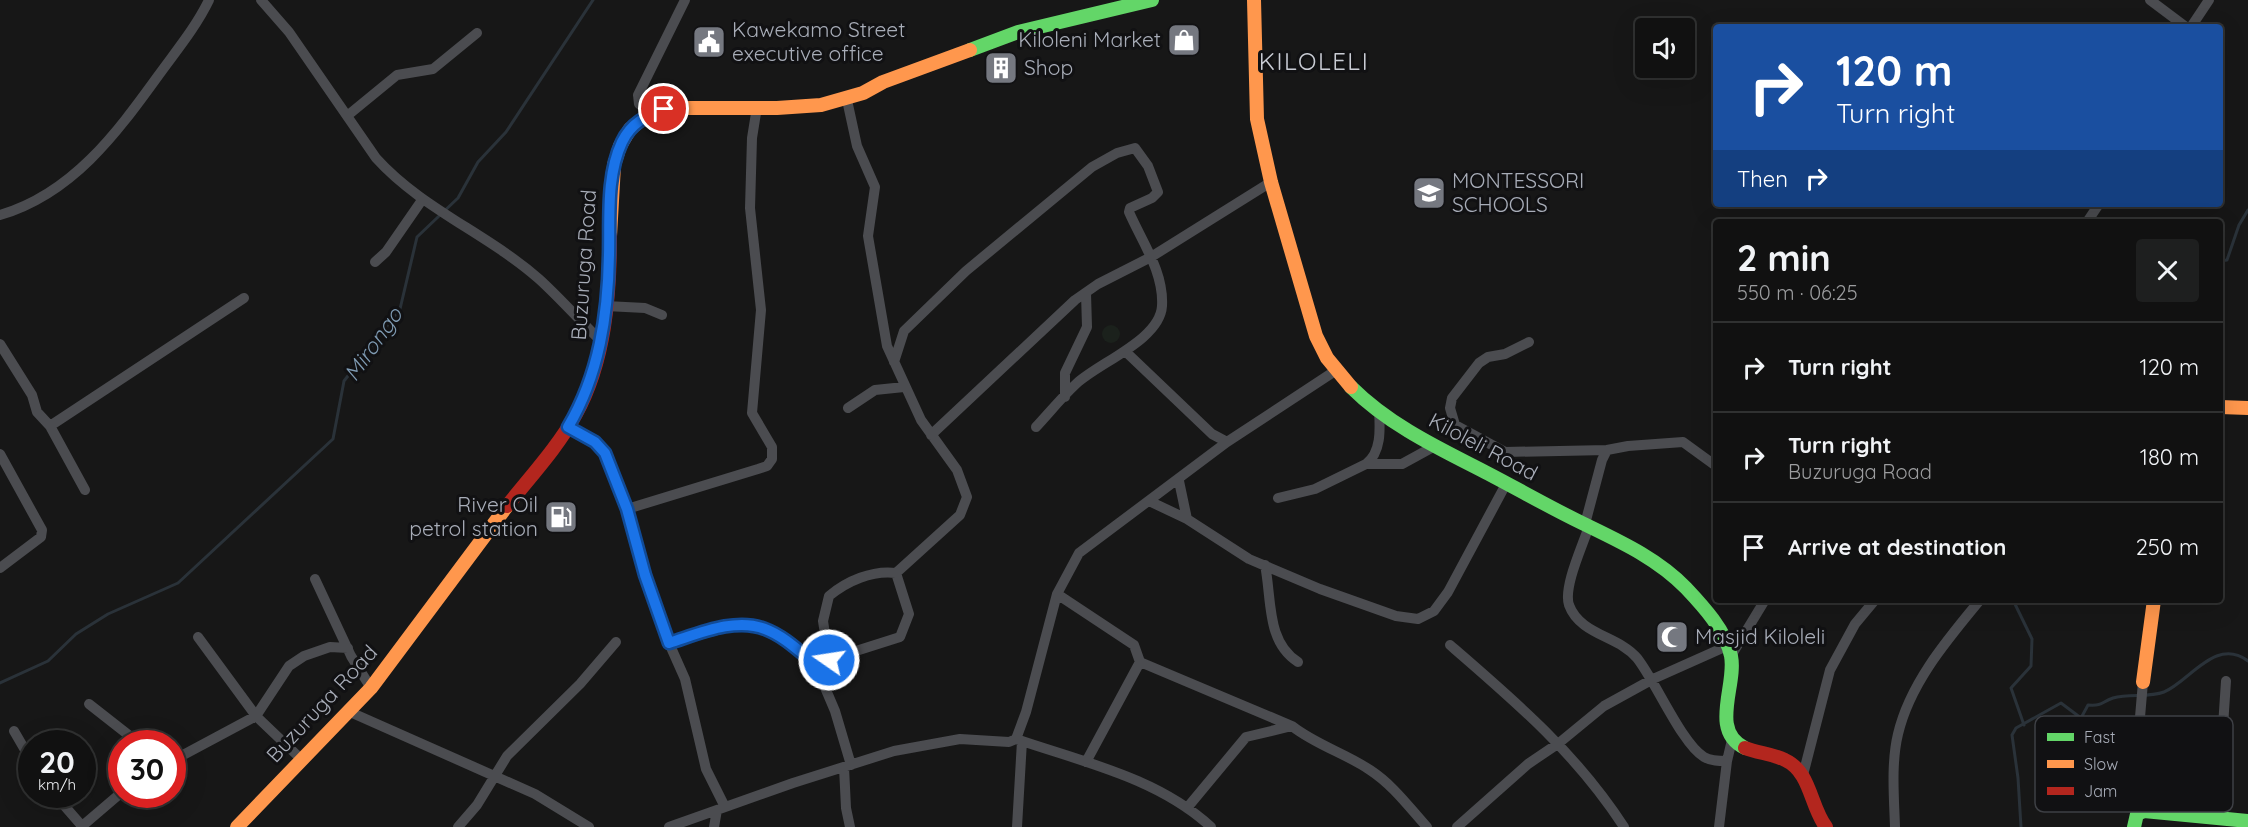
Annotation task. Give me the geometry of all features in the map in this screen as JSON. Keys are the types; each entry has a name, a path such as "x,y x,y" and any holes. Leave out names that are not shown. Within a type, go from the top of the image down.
{"main road":[{"name":"Buzuruga Road","path":"237,827 300,758 350,712 371,688 568,427 588,390 601,341 606,306 611,170 629,130 638,121 664,109 820,106 847,100 883,82 1007,36 1122,3 1152,0"},
{"name":"Kiloleli Road","path":"1254,0 1255,100 1271,182 1316,336 1323,354 1335,371 1379,410 1432,447 1635,549 1672,575 1697,602 1729,651"},
{"path":"2223,407 2248,408"},
{"path":"2143,682 2154,603"},
{"path":"1729,651 1726,714 1732,740 1750,750 1792,764 1803,775 1820,824"},
{"path":"2152,812 2221,821 2248,821"}],"street":[{"path":"0,215 44,197 97,155 193,29 209,0"},
{"path":"261,0 289,32 376,158 422,200 455,219 539,279 601,341"},
{"path":"651,114 639,104 638,95 685,0"},
{"path":"2150,0 2182,24"},
{"path":"2193,24 2209,0"},
{"path":"347,116 397,75 433,69 477,33"},
{"path":"829,660 823,621 829,596 850,581 881,573 896,573 960,515 967,497 957,470 931,435 904,387 887,346 868,236 874,187 857,146 847,100"},
{"path":"627,509 762,468 772,459 772,447 752,413 761,310 750,208 751,148 757,107"},
{"path":"894,362 904,331 966,271 1092,167 1130,148 1138,150 1158,192 1152,198 1129,210 1151,257 1162,309 1146,334 1135,346 1100,366 1036,427"},
{"path":"931,435 1098,284 1151,257 1271,182"},
{"path":"375,262 391,247 422,200"},
{"path":"1065,397 1065,373 1087,327 1086,293"},
{"path":"50,426 244,298"},
{"path":"606,306 645,308 662,315"},
{"path":"1529,342 1505,354 1488,357 1479,363 1452,398 1450,408 1455,425 1505,452 1607,450 1683,442 1713,464"},
{"path":"0,344 32,395 37,412 50,426 85,490"},
{"path":"1126,352 1212,434 1227,442"},
{"path":"1017,827 1019,740 1057,594 1079,553 1149,501 1179,482 1227,442 1335,371"},
{"path":"848,408 874,390 904,387"},
{"path":"1278,498 1315,489 1372,460 1378,444 1379,410"},
{"path":"568,427 602,448 627,509 645,575 669,643 685,679 706,769 721,808 714,827"},
{"path":"1366,464 1402,464 1432,447"},
{"path":"1607,450 1602,460 1587,525 1570,582 1568,594 1571,609 1587,627 1635,655 1653,680 1682,731 1698,752 1713,761 1726,761"},
{"path":"0,454 42,530 41,537 0,568"},
{"path":"1179,482 1187,519"},
{"path":"1149,501 1187,519 1249,559 1320,589 1396,616 1418,619 1434,611 1449,592 1506,484"},
{"path":"1265,565 1274,629 1279,644 1285,654 1298,662"},
{"path":"815,664 900,637 909,614 896,573"},
{"path":"315,579 348,648 371,688"},
{"path":"1057,594 1134,645 1140,662 1292,726 1306,737 1369,769 1402,798 1427,827"},
{"path":"1457,827 1520,770 1559,743 1604,706 1653,680 1729,651 1763,603"},
{"path":"1803,775 1830,670 1855,624 1872,603"},
{"path":"1895,827 1897,735 1906,709 1938,654 1978,603"},
{"path":"669,643 712,630 755,626 782,639 815,664 835,711 847,766 846,808 850,827"},
{"path":"198,637 256,716 300,758"},
{"path":"458,827 477,806 507,756 580,684 616,642"},
{"path":"1450,645 1512,696 1559,743 1604,797 1624,827"},
{"path":"186,754 256,716 289,666 317,651 330,647 348,648"},
{"path":"1086,762 1140,662"},
{"path":"2225,716 2226,681"},
{"path":"2141,716 2143,682"},
{"path":"89,704 122,730"},
{"path":"350,712 535,794 589,827"},
{"path":"1186,808 1246,737 1292,726"},
{"path":"14,731 18,738"},
{"path":"669,827 847,766 926,744 960,739 1009,742 1019,740 1133,778 1186,808 1211,827"},
{"path":"1719,827 1726,761 1732,740"},
{"path":"66,808 81,826 108,804"}],"shaded area":[{"path":"1111,325 1117,328 1120,334 1117,340 1111,343 1105,340 1102,334 1105,328"}],"waterway":[{"name":"Mirongo","path":"0,683 48,661 76,634 108,614 178,583 333,439 344,381 400,309 417,237 458,198 478,162 506,132 593,0"},
{"path":"2223,261 2227,260 2239,225 2248,210"},
{"path":"2014,603 2032,639 2031,666 2011,688 2024,725"},
{"path":"2082,716 2088,705 2100,704 2119,697 2164,692 2214,657 2225,654 2236,655 2248,661"},
{"path":"2038,716 2061,703 2078,716"},
{"path":"2021,827 2012,735 2016,728 2035,717"}],"traffic: fast":[{"path":"970,50 1018,32 1152,0"},
{"path":"1351,387 1381,413 1415,435 1624,544 1675,577 1713,619 1724,637 1731,656 1732,668 1726,719 1728,731 1734,740 1745,748"},
{"path":"2134,827 2137,814 2142,812"},
{"path":"2154,812 2248,821"}],"traffic: slow":[{"path":"1254,0 1257,119 1271,182 1316,336 1327,358 1351,387"},
{"path":"610,236 614,165 620,146 630,129 645,117 676,108 777,108 821,105 863,93 883,82 970,50"},
{"path":"2223,407 2248,408"},
{"path":"237,827 371,688 507,506"},
{"path":"2143,682 2154,603"}],"traffic: jam":[{"path":"507,506 561,438 586,394 594,372 604,328 609,282 610,236"},
{"path":"1745,748 1780,758 1794,765 1805,781 1826,827"}],"place":[{"name":"Kiloleni Market","path":"1184,40"},
{"name":"Kawekamo Street executive office","path":"709,42"},
{"name":"Shop","path":"1001,68"},
{"name":"MONTESSORI SCHOOLS","path":"1429,193"},
{"name":"River Oil petrol station","path":"561,517"},
{"name":"Masjid Kiloleli","path":"1672,637"}],"district":[{"name":"KILOLELI","path":"1314,62"}],"route":[{"path":"664,109 638,121 629,130 622,141 611,170 609,262 601,341 588,390 568,427 595,442 605,453 627,509 645,575 669,643 712,630 733,626 755,626 782,639 815,664 829,660"}]}
